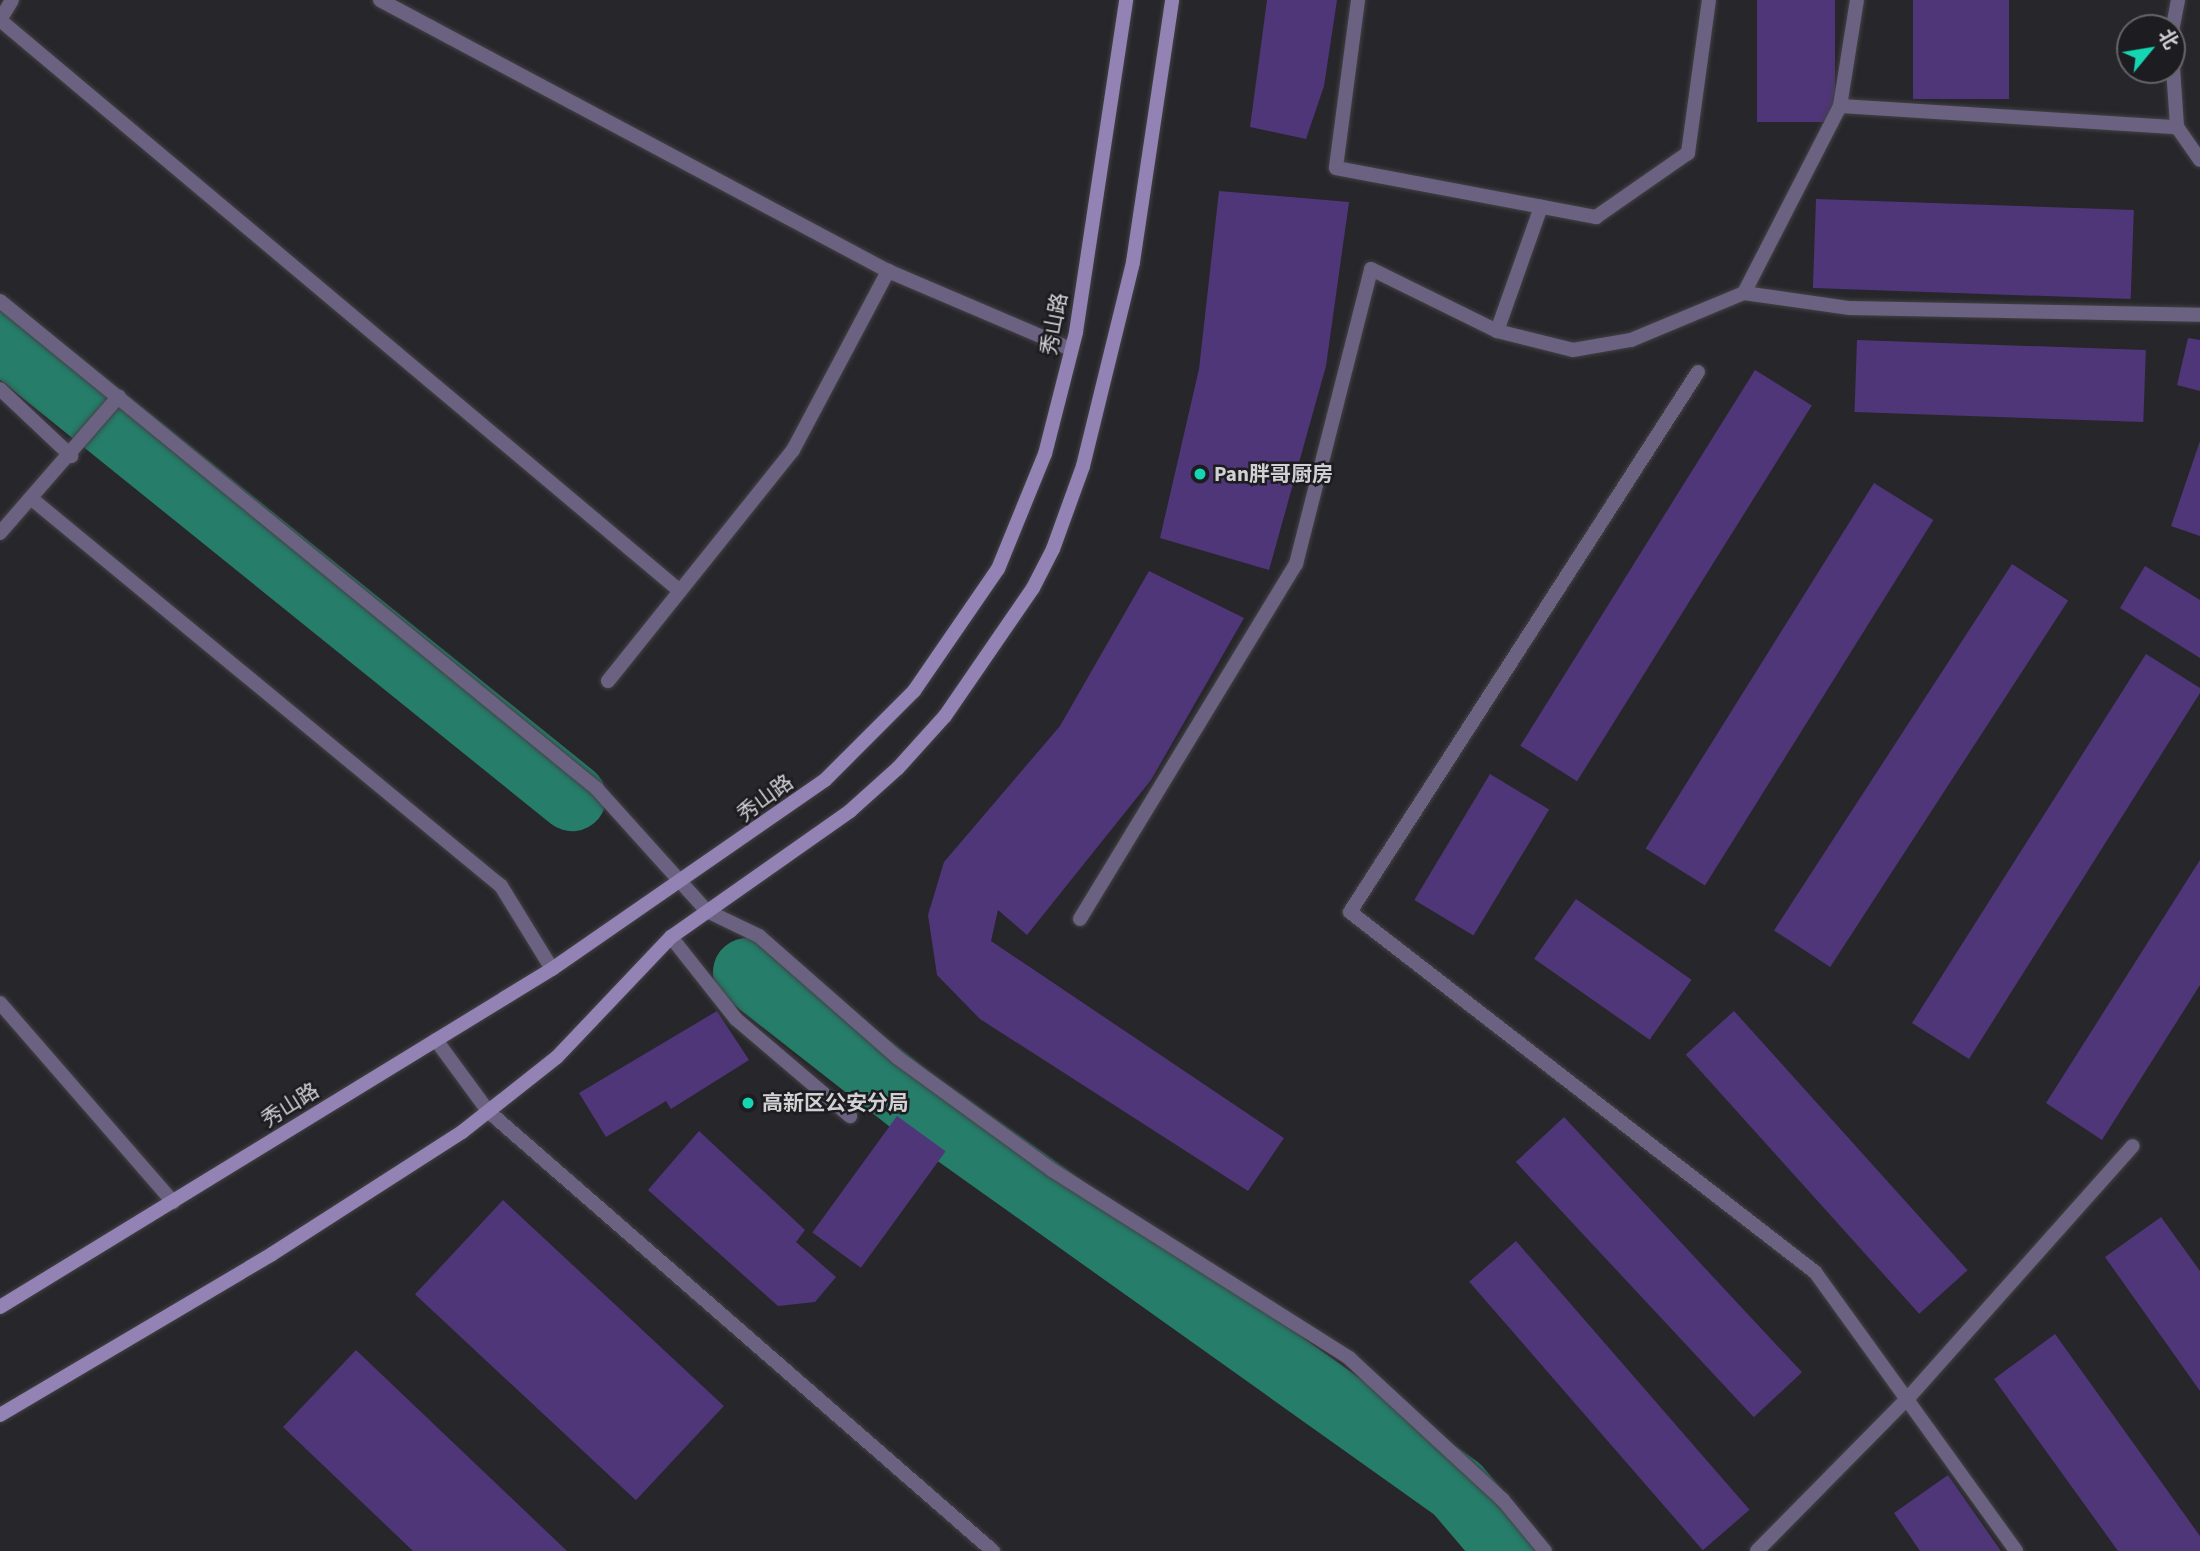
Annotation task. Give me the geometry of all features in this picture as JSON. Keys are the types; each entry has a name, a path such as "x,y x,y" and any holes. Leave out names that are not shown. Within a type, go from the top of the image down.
{"street":[{"path":"12,0 0,20 680,591"},
{"path":"380,0 888,271 1072,349"},
{"name":"秀山路","path":"0,1307 552,969 776,817 847,761 936,663 978,602 1017,533 1045,454 1072,349 1126,0"},
{"path":"0,1415 272,1254 488,1111 557,1057 671,937 850,811 906,760 990,657 1053,549 1083,466 1117,341 1172,0"},
{"path":"1358,0 1336,168 1596,217 1688,153 1709,0"},
{"path":"1744,293 1840,106 1857,0"},
{"path":"2174,84 2177,127 2200,160"},
{"path":"1840,106 2177,127"},
{"path":"1497,331 1541,207"},
{"path":"1080,919 1296,564 1371,269 1497,331 1573,350 1631,340 1744,293 1850,308 2200,315"},
{"path":"608,681 793,450 888,271"},
{"path":"0,301 116,401 597,789 708,911 759,936 898,1058 1052,1170 1349,1359 1503,1500 1545,1551"},
{"path":"1698,372 1350,912 1815,1272 1909,1397 2016,1551"},
{"path":"0,389 71,456"},
{"path":"0,533 71,456 116,401"},
{"path":"32,499 501,886 552,969"},
{"path":"671,937 736,1019 850,1116"},
{"path":"0,1003 173,1202"},
{"path":"436,1040 488,1111 993,1551"},
{"path":"1757,1551 1909,1397 2133,1146"}],"building":[{"path":"1267,0 1337,0 1324,86 1306,139 1250,127"},
{"path":"1757,0 1835,0 1835,122 1757,122"},
{"path":"1913,0 2009,0 2009,99 1913,99"},
{"path":"1219,191 1349,202 1326,366 1269,570 1160,538 1199,369"},
{"path":"1816,199 2134,210 2131,299 1813,288"},
{"path":"2188,338 2200,340 2200,391 2177,385"},
{"path":"1857,340 2146,350 2143,422 1854,412"},
{"path":"1755,370 1812,406 1577,781 1520,746"},
{"path":"2200,441 2200,536 2171,526"},
{"path":"1874,483 1933,520 1705,886 1646,849"},
{"path":"2012,564 2068,600 1830,967 1774,930"},
{"path":"2145,566 2200,600 2200,658 2120,608"},
{"path":"1149,571 1244,618 1151,780 1027,935 998,910 991,941 1284,1138 1248,1191 980,1019 937,975 928,915 944,862 1060,726"},
{"path":"2146,654 2200,688 2200,693 1969,1059 1912,1023"},
{"path":"1490,774 1549,810 1473,936 1414,900"},
{"path":"2200,860 2200,985 2102,1140 2046,1103"},
{"path":"1576,899 1692,980 1650,1040 1534,959"},
{"path":"717,1011 749,1060 671,1109 666,1101 606,1137 579,1093"},
{"path":"1734,1011 1968,1270 1919,1314 1686,1054"},
{"path":"897,1116 946,1151 861,1268 812,1232"},
{"path":"1564,1117 1802,1372 1754,1417 1516,1162"},
{"path":"699,1131 805,1230 796,1242 836,1277 815,1302 778,1306 648,1190"},
{"path":"503,1200 724,1406 636,1500 415,1294"},
{"path":"2161,1217 2200,1271 2200,1391 2105,1257"},
{"path":"1516,1241 1750,1510 1703,1550 1469,1282"},
{"path":"2055,1334 2200,1536 2200,1551 2118,1551 1994,1379"},
{"path":"356,1350 567,1551 413,1551 283,1427"},
{"path":"1948,1475 2001,1551 1920,1551 1894,1513"}],"waterway":[{"path":"0,336 572,797"},
{"path":"747,972 912,1101 1457,1489 1510,1551"}],"place":[{"name":"Pan胖哥厨房","path":"1200,474"},
{"name":"高新区公安分局","path":"748,1103"}]}
